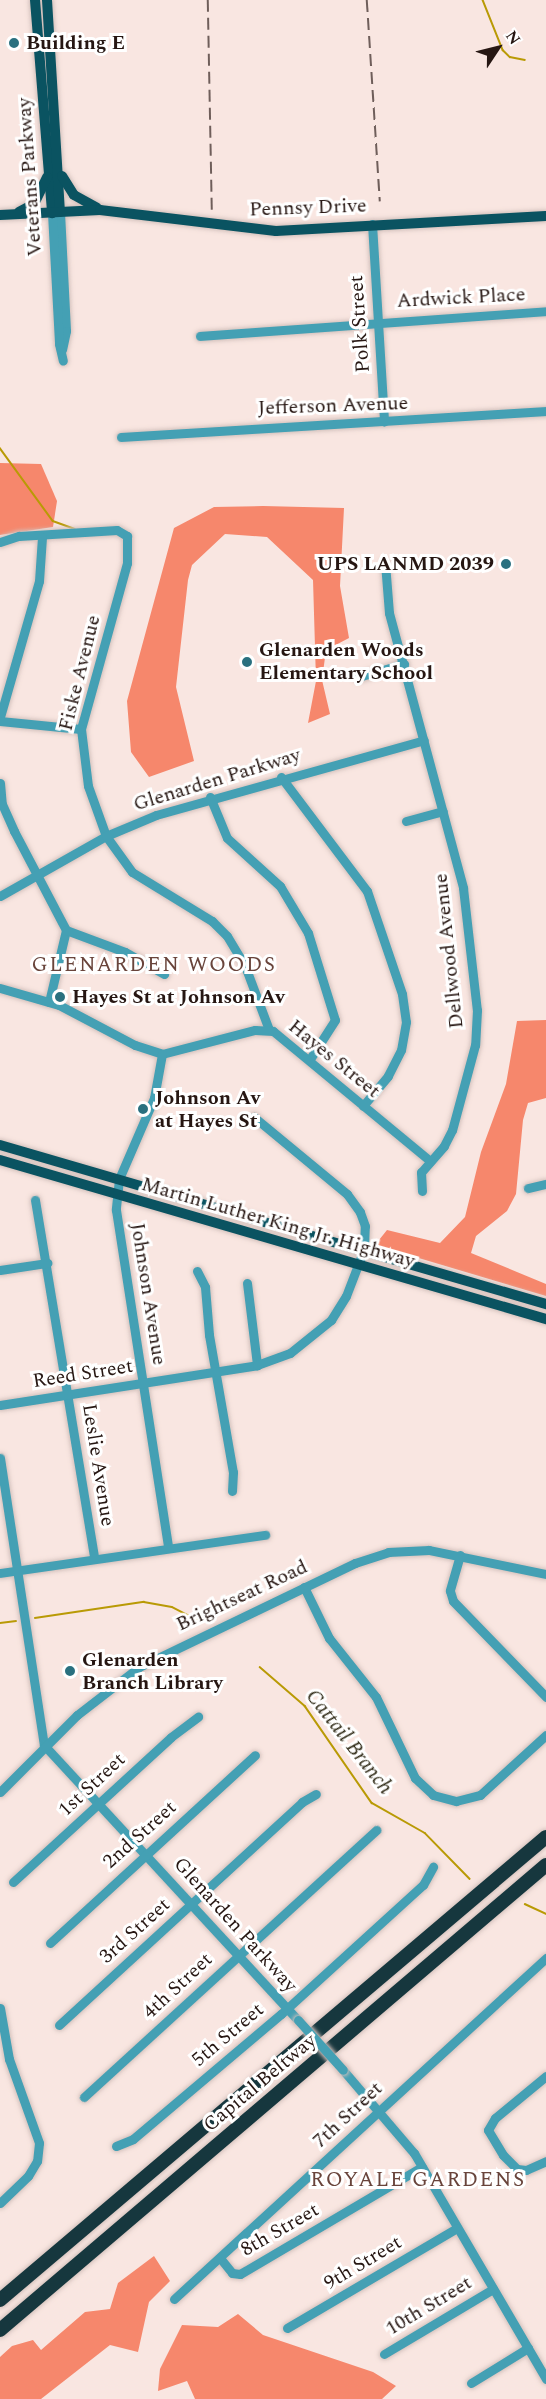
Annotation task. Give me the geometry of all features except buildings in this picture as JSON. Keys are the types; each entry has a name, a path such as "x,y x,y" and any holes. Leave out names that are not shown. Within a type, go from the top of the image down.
{"highway":[{"name":"Capital Beltway","path":"0,2300 546,1837"},
{"name":"Capital Beltway","path":"0,2330 546,1865"}],"main road":[{"name":"Veterans Parkway","path":"35,0 56,213"},
{"name":"Veterans Parkway","path":"47,0 58,165 56,213"},
{"path":"14,214 34,204 41,195 47,179 48,149"},
{"path":"58,165 68,189 100,210"},
{"name":"Pennsy Drive","path":"0,215 100,210 264,231 546,216"},
{"name":"Martin Luther King Jr. Highway","path":"0,1145 364,1249 546,1304"},
{"name":"Martin Luther King Jr. Highway","path":"0,1160 546,1319"}],"street":[{"name":"Veterans Parkway","path":"56,213 66,331 62,350 63,362"},
{"name":"Polk Street","path":"372,224 384,422"},
{"name":"Ardwick Place","path":"200,336 338,327 378,321 546,311"},
{"name":"Jefferson Avenue","path":"122,437 546,411"},
{"name":"Fiske Avenue","path":"42,537 119,530 128,541 127,562 81,729 86,776 106,836 137,876 222,931 245,966 269,1030"},
{"path":"0,542 15,537 42,537 39,581 0,719 81,729"},
{"name":"Dellwood Avenue","path":"385,563 387,602 465,896 477,1028 452,1130 444,1146 430,1161 420,1178 422,1191"},
{"path":"358,677 404,664"},
{"name":"Glenarden Parkway","path":"0,896 106,836 210,797 424,740"},
{"path":"281,777 364,885 402,994 406,1022 401,1050 388,1076 363,1106"},
{"path":"0,783 1,805 66,930 49,1002"},
{"path":"210,797 227,838 280,886 308,933 335,1020 310,1059"},
{"path":"406,821 443,811"},
{"path":"66,930 124,952 165,974"},
{"path":"0,988 49,1002 135,1045 162,1054"},
{"name":"Hayes Street","path":"162,1054 255,1030 269,1030 286,1038 430,1161"},
{"name":"Johnson Avenue","path":"162,1054 154,1098 119,1179 117,1213 168,1547"},
{"name":"Reed Street","path":"0,1405 257,1365 290,1353 324,1328 341,1305 360,1265 364,1249 365,1226 347,1194 254,1117"},
{"path":"528,1188 546,1184"},
{"name":"Leslie Avenue","path":"35,1200 69,1394 94,1558"},
{"path":"0,1270 47,1263"},
{"path":"197,1270 205,1287 216,1372 233,1472 232,1491"},
{"path":"247,1283 257,1365"},
{"path":"0,1458 45,1745"},
{"path":"0,1573 264,1535"},
{"name":"Brightseat Road","path":"0,1792 90,1702 139,1667 304,1587 388,1552 417,1550 460,1555 546,1574"},
{"path":"460,1555 450,1591 453,1601 546,1697"},
{"path":"304,1587 329,1638 382,1707 415,1778 433,1795 456,1801 480,1795 546,1735"},
{"name":"1st Street","path":"13,1882 198,1717"},
{"name":"Glenarden Parkway","path":"45,1745 380,2110 422,2167 528,2348 543,2364 546,2379"},
{"name":"2nd Street","path":"50,1943 255,1755"},
{"name":"3rd Street","path":"59,2025 305,1799 316,1794"},
{"name":"4th Street","path":"84,2097 376,1830"},
{"name":"5th Street","path":"116,2146 133,2139 287,2009 423,1885 433,1868"},
{"name":"7th Street","path":"174,2299 546,1958"},
{"path":"0,2008 9,2059 39,2143 34,2168 0,2204"},
{"path":"546,2076 495,2118 488,2130 503,2156 517,2169 529,2169 546,2161"},
{"name":"8th Street","path":"220,2258 232,2273 240,2274 422,2167"},
{"name":"9th Street","path":"287,2328 457,2228"},
{"name":"10th Street","path":"384,2354 493,2289"},
{"path":"471,2383 528,2348"}],"shaded area":[{"path":"0,463 41,464 57,501 53,527 0,535"},
{"path":"214,507 344,508 340,586 349,638 326,650 322,680 330,714 308,723 316,681 313,580 267,537 225,534 192,565 188,580 176,687 194,761 149,777 131,752 127,701 174,528"},
{"path":"546,1020 546,1098 528,1103 523,1120 516,1194 507,1211 476,1236 471,1253 546,1284 546,1296 375,1245 387,1230 440,1243 465,1217 481,1152 506,1084 517,1021"},
{"path":"154,2256 170,2281 149,2302 138,2352 110,2345 41,2399 0,2399 0,2357 12,2346 33,2340 41,2350 85,2312 110,2309 118,2283"},
{"path":"238,2314 263,2335 373,2372 396,2386 382,2399 195,2399 187,2381 158,2391 160,2369 182,2325 218,2327"}],"waterway":[{"path":"483,0 503,50 510,57 525,60"},
{"path":"0,448 53,521 75,529"},
{"name":"Cattail Branch","path":"35,1618 144,1602 172,1607 199,1621"},
{"name":"Cattail Branch","path":"0,1623 16,1621"},
{"name":"Cattail Branch","path":"260,1667 305,1706 372,1803 425,1833 470,1879"},
{"name":"Cattail Branch","path":"525,1904 546,1914"}],"railway":[{"path":"208,0 212,211"},
{"path":"367,0 380,202"}],"place":[{"name":"Building E","path":"14,43"},
{"name":"UPS LANMD 2039","path":"506,564"},
{"name":"Glenarden Woods Elementary School","path":"247,662"},
{"name":"Hayes St at Johnson Av","path":"60,997"},
{"name":"Johnson Av at Hayes St","path":"143,1109"},
{"name":"Glenarden Branch Library","path":"70,1671"}],"district":[{"name":"GLENARDEN WOODS","path":"154,965"},
{"name":"ROYALE GARDENS","path":"418,2180"}]}
